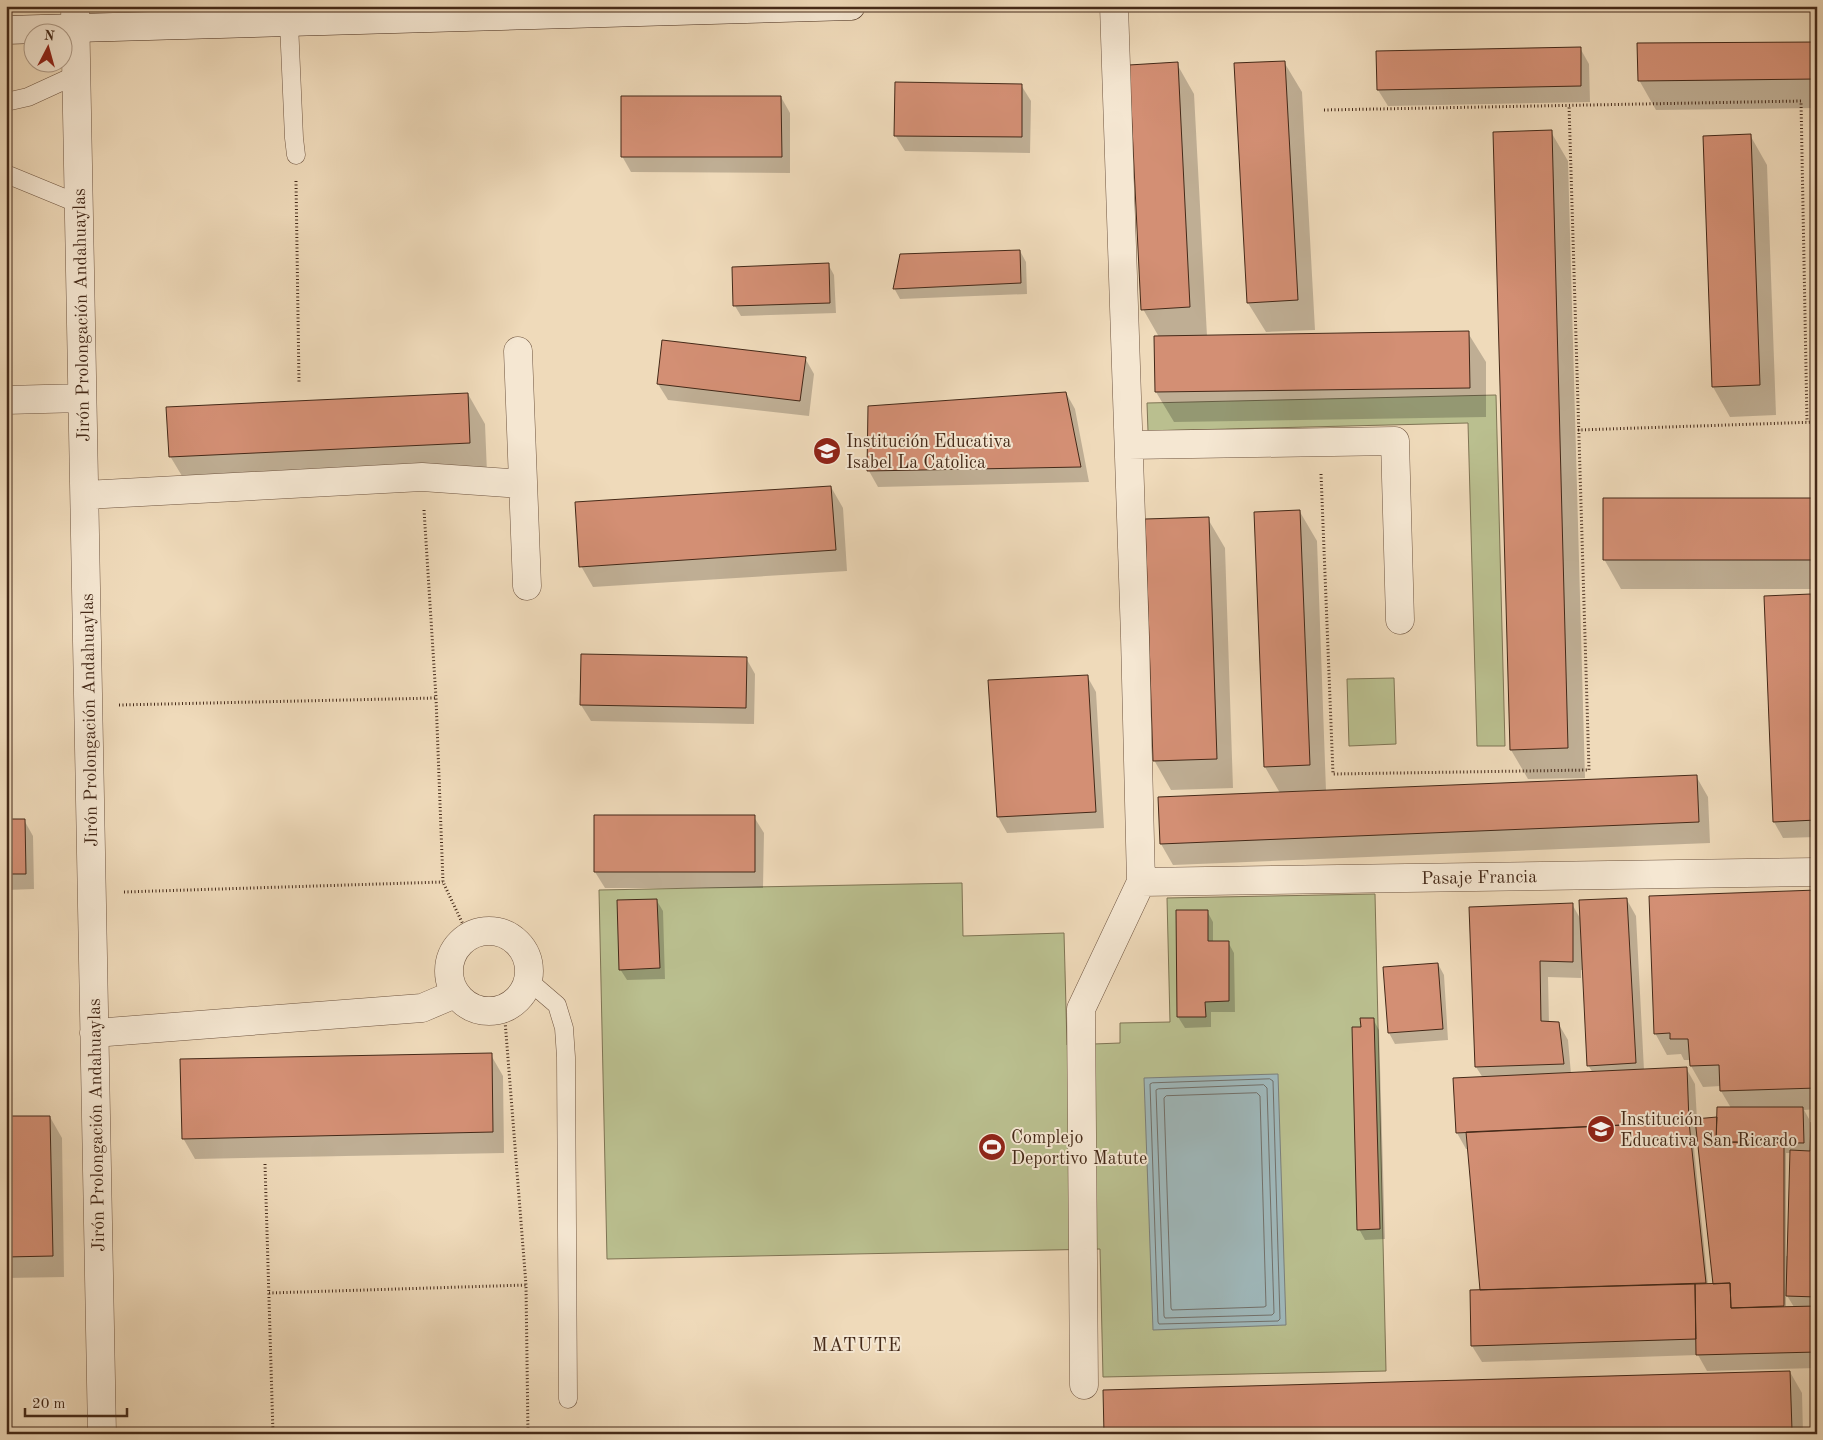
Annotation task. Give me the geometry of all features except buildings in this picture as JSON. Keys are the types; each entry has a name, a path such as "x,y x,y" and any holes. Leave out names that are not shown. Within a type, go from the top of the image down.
{"street":[{"path":"6,30 75,18 290,23 648,9 851,6"},
{"path":"1084,1385 1081,1009 1141,882 1114,6"},
{"name":"Jirón Prolongación Andahuaylas","path":"75,18 102,1434"},
{"path":"518,351 527,586"},
{"path":"6,400 82,398"},
{"path":"1129,445 1395,441 1400,620"},
{"path":"85,495 422,477 523,484"},
{"name":"Pasaje Francia","path":"1141,882 1817,872"},
{"path":"494,930 505,933 515,939 528,958 530,969 528,981 516,1002 490,1012 477,1010 465,1004 455,994 450,982 448,969 451,955 458,944 468,936 480,931 494,930"},
{"path":"94,1033 422,1008 455,994"}],"lane":[{"path":"290,23 296,155"},
{"path":"6,102 28,97 76,75"},
{"path":"6,174 79,204"},
{"path":"528,981 557,1005 564,1028 566,1057 568,1399"}],"path":[{"path":"1324,110 1801,100 1807,422"},
{"path":"1319,442 1333,774 1589,770 1570,105"},
{"path":"296,155 300,383"},
{"path":"1578,430 1817,422"},
{"path":"422,477 436,698 443,882 468,936"},
{"path":"88,706 436,698"},
{"path":"92,892 443,882"},
{"path":"504,1008 526,1285 528,1434"},
{"path":"265,1164 272,1434"},
{"path":"268,1293 526,1285"}],"green space":[{"path":"1496,395 1505,746 1477,746 1468,423 1148,431 1147,403"},
{"path":"1394,678 1396,744 1349,746 1347,679"},
{"name":"Complejo Deportivo Matute","path":"962,883 963,936 1064,933 1067,1045 1120,1043 1120,1023 1170,1022 1167,898 1375,894 1386,1371 1103,1377 1100,1249 607,1259 599,890"}],"water":[{"path":"1278,1074 1286,1325 1153,1330 1144,1078"}],"place":[{"name":"Institución Educativa Isabel La Catolica","path":"827,451"},
{"name":"Institución Educativa San Ricardo","path":"1601,1129"},
{"name":"Complejo Deportivo Matute","path":"992,1147"}],"district":[{"name":"MATUTE","path":"857,1344"}]}
